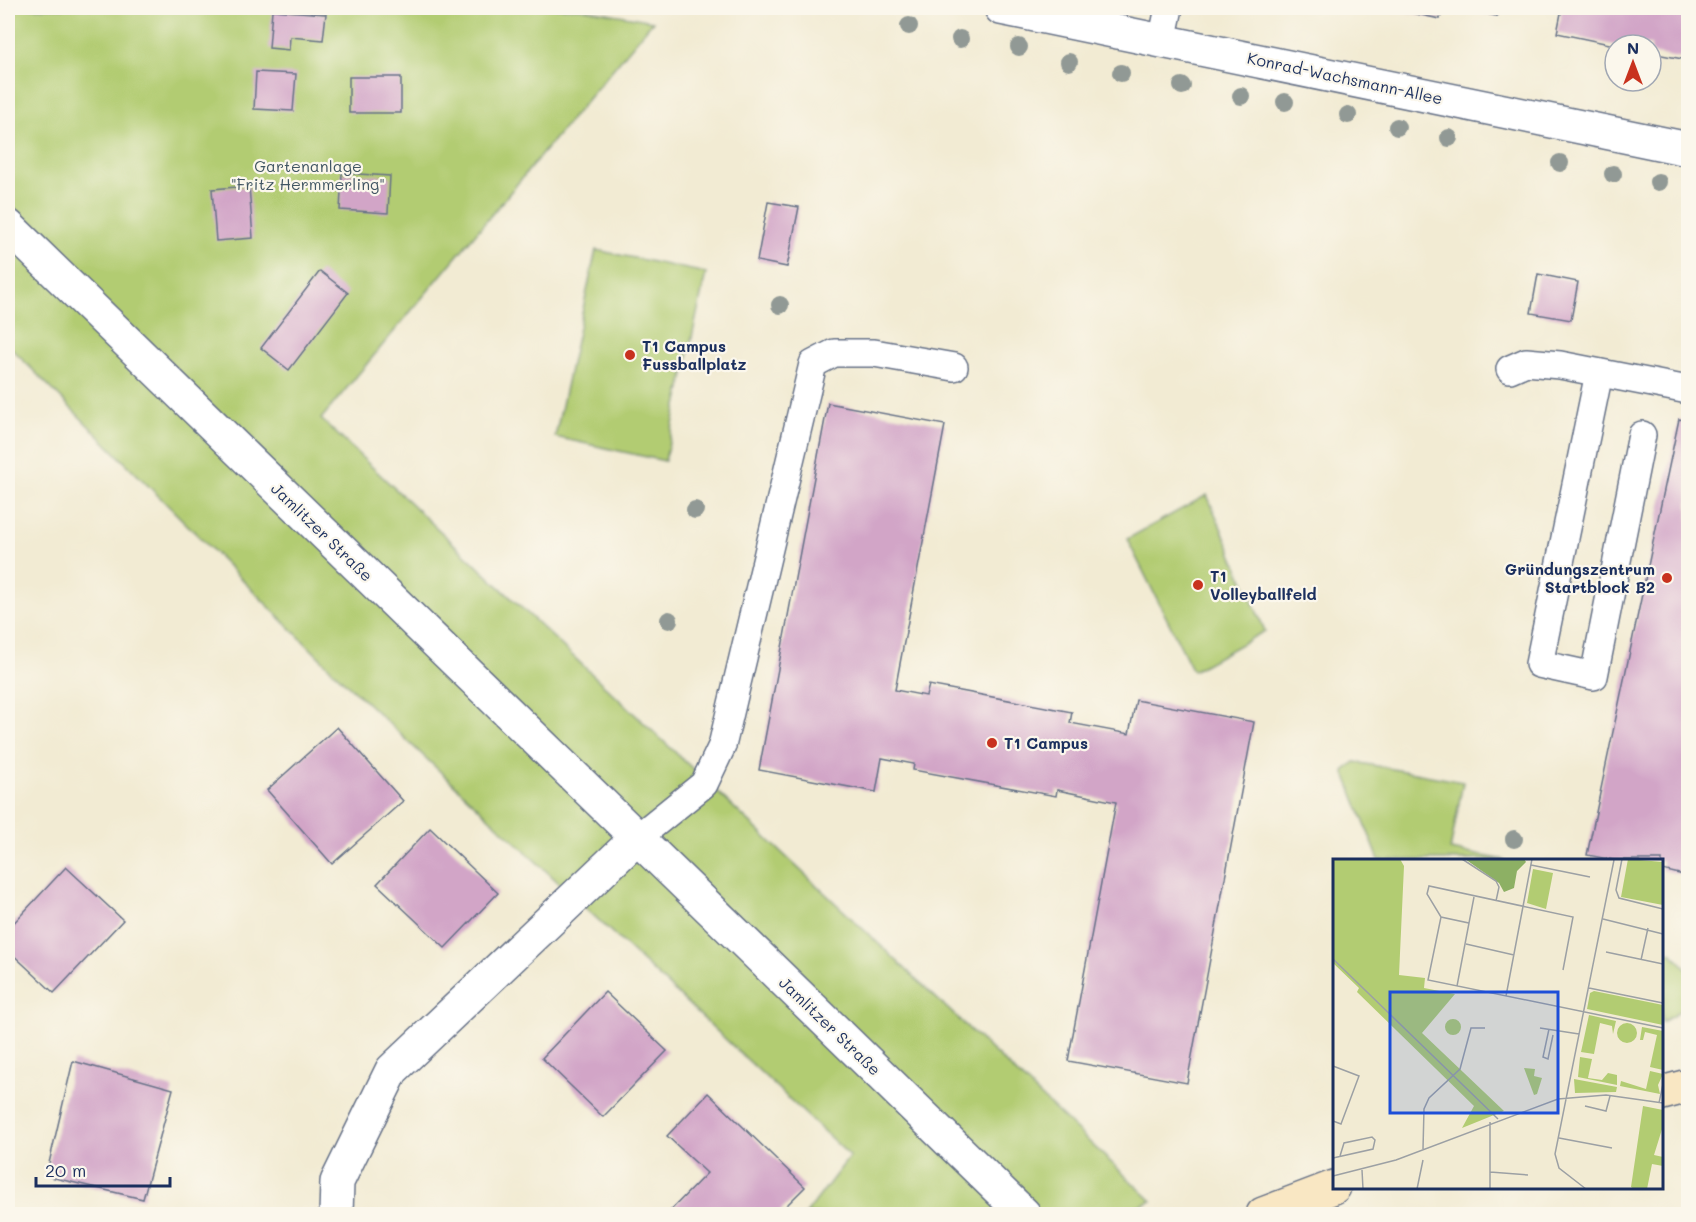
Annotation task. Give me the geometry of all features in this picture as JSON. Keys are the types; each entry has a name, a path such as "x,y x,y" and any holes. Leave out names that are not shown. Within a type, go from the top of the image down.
{"street":[{"name":"Konrad-Wachsmann-Allee","path":"1001,8 1689,149"},
{"name":"Jamlitzer Straße","path":"8,226 1024,1215"},
{"path":"336,1215 338,1182 392,1070 637,838"},
{"path":"1663,1093 1689,1086"},
{"path":"1263,1215 1333,1188"}],"lane":[{"path":"1162,41 1169,8"},
{"path":"637,838 704,784 722,746 813,364 834,353 874,353 954,368"},
{"path":"1510,369 1526,362 1689,390"},
{"path":"1599,373 1539,664 1593,676 1642,435"}],"green space":[{"name":"Gartenanlage \"Fritz Hermmerling\"","path":"8,8 579,8 653,21 321,419 1152,1201 1119,1214 806,1214 850,1156 333,671 8,345"},
{"name":"T1 Campus Fussballplatz","path":"596,250 706,273 665,461 555,437"},
{"name":"T1 Volleyballfeld","path":"1207,495 1265,631 1193,671 1127,539"},
{"path":"1355,762 1463,782 1450,850 1500,859 1379,859 1344,771"},
{"path":"1663,950 1672,953 1688,970 1688,1003 1663,1021"}],"building":[{"path":"1389,8 1443,8 1440,19"},
{"path":"1457,8 1499,8 1497,16"},
{"path":"1562,8 1688,8 1688,60 1663,55 1663,33 1603,33 1603,43 1557,33"},
{"path":"272,10 326,14 323,40 290,37 289,50 269,48"},
{"path":"256,72 296,74 293,111 254,109"},
{"path":"349,77 401,77 401,113 349,113"},
{"path":"342,173 390,176 388,213 340,210"},
{"path":"249,186 253,238 216,241 212,189"},
{"path":"768,202 799,207 787,267 757,261"},
{"path":"320,271 348,293 289,370 261,348"},
{"path":"1538,274 1578,282 1571,320 1531,313"},
{"path":"828,403 945,425 895,690 926,696 929,685 1072,712 1070,723 1129,734 1136,700 1254,722 1187,1083 1068,1061 1116,802 1057,790 1056,796 913,770 914,764 882,758 876,792 759,770"},
{"name":"Gründungszentrum Startblock B2","path":"1679,419 1688,421 1688,876 1663,870 1663,859 1609,859 1587,855"},
{"path":"337,727 403,801 332,864 267,790"},
{"path":"430,828 498,893 445,948 377,884"},
{"path":"66,867 123,920 54,993 8,950 8,929"},
{"path":"605,992 667,1051 603,1117 542,1058"},
{"path":"73,1061 173,1089 143,1199 46,1176"},
{"path":"708,1093 805,1187 778,1214 667,1214 707,1173 667,1136"}],"place":[{"name":"T1 Campus Fussballplatz","path":"630,355"},
{"name":"Gründungszentrum Startblock B2","path":"1667,578"},
{"name":"T1 Volleyballfeld","path":"1198,585"},
{"name":"T1 Campus","path":"992,743"}]}
